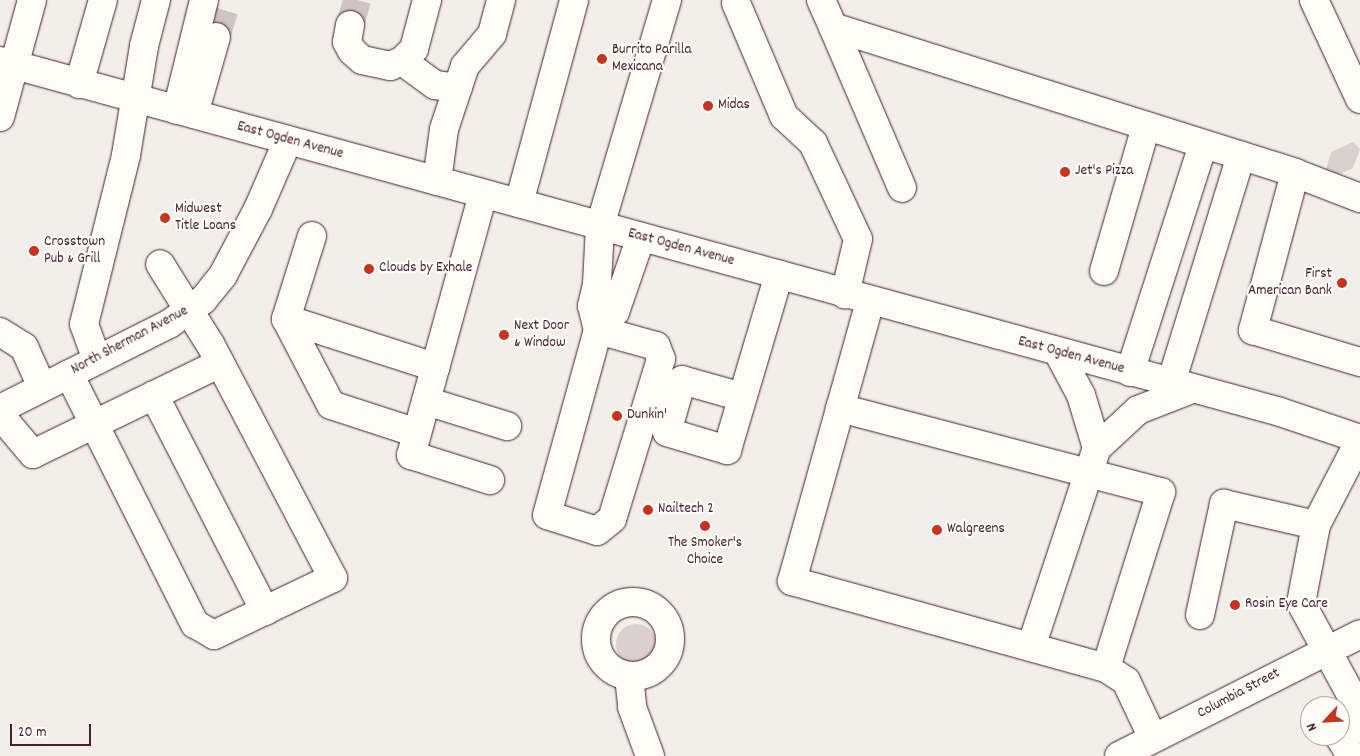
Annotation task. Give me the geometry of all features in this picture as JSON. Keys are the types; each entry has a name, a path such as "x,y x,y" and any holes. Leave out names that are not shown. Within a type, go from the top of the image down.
{"main road":[{"path":"0,117 7,63 32,0"},
{"path":"79,84 103,0"},
{"path":"97,360 84,324 126,156 135,99 156,0"},
{"path":"185,112 204,0"},
{"path":"350,25 347,42 362,60 390,66 402,61 414,49 427,0"},
{"path":"437,181 444,129 465,66 492,34 501,0"},
{"path":"519,203 574,0"},
{"path":"598,330 592,306 598,284 600,226 667,0"},
{"path":"821,0 902,188"},
{"path":"1314,0 1360,99"},
{"path":"736,3 784,116 813,143 858,239 857,297 840,408 792,581 1106,668 1126,681 1153,738"},
{"path":"832,26 1295,173 1360,198"},
{"path":"185,112 216,37"},
{"path":"402,61 435,85 458,88"},
{"name":"East Ogden Avenue","path":"7,63 1280,412 1360,440"},
{"path":"1104,271 1146,126"},
{"name":"North Sherman Avenue","path":"0,409 191,310 204,300 222,275 258,209 288,140"},
{"path":"1130,372 1203,144"},
{"path":"1031,647 1093,460 1138,410 1182,386 1241,156"},
{"path":"1295,173 1253,330 1360,362"},
{"path":"483,194 411,455 490,480"},
{"path":"312,236 286,319 331,405 417,433"},
{"path":"598,330 656,346 661,359 612,519 597,530 547,515 598,330 615,312 641,237"},
{"path":"69,374 195,624 214,635 333,578 191,310 160,264"},
{"path":"742,398 779,275"},
{"path":"286,319 435,367"},
{"path":"0,332 24,347 42,387"},
{"path":"1058,352 1081,395 1093,460"},
{"path":"0,415 33,454 220,363"},
{"path":"154,394 265,611"},
{"path":"426,401 507,426"},
{"path":"840,408 1093,460 1161,492 1106,668"},
{"path":"1351,756 1340,738 1359,725 1326,649 1301,603 1316,525 1360,440"},
{"path":"1200,615 1224,504 1316,525"},
{"name":"Columbia Street","path":"1119,756 1326,649 1360,634"},
{"path":"629,676 632,707 650,756"}],"shaded area":[{"path":"1353,142 1360,149 1353,168 1334,177 1325,173 1331,152"},
{"path":"636,624 650,630 656,644 650,658 636,664 622,658 616,644 622,630"}],"tunnel":[{"path":"216,37 227,0"},
{"path":"350,25 357,0"}],"place":[{"name":"Burrito Parilla Mexicana","path":"602,59"},
{"name":"Midas","path":"708,106"},
{"name":"Jet's Pizza","path":"1065,172"},
{"name":"Midwest Title Loans","path":"165,218"},
{"name":"Crosstown Pub & Grill","path":"34,251"},
{"name":"Clouds by Exhale","path":"369,269"},
{"name":"First American Bank","path":"1342,283"},
{"name":"Next Door & Window","path":"504,335"},
{"name":"Dunkin'","path":"617,416"},
{"name":"Nailtech 2","path":"648,510"},
{"name":"The Smoker's Choice","path":"705,526"},
{"name":"Walgreens","path":"937,530"},
{"name":"Rosin Eye Care","path":"1235,605"}]}
